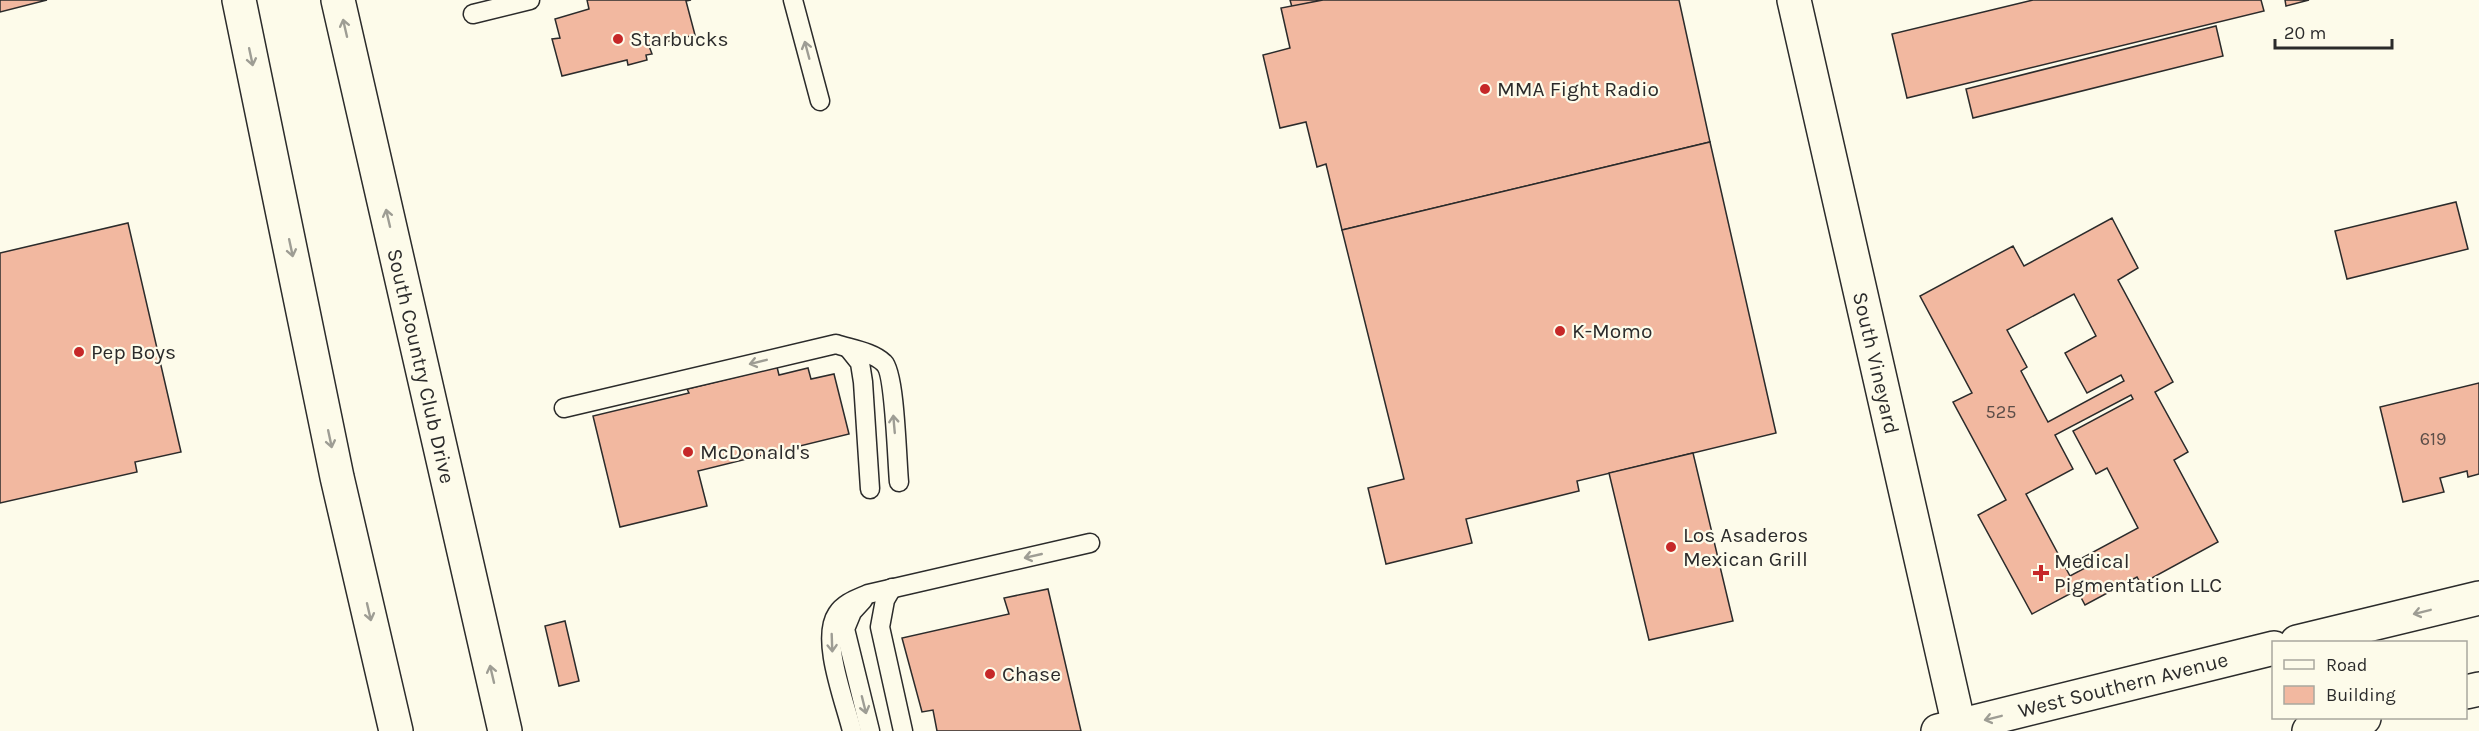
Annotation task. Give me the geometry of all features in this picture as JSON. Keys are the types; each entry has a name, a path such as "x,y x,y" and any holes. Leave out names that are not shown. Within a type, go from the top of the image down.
{"main road":[{"path":"239,0 337,477 396,731"},
{"name":"South Country Club Drive","path":"338,0 505,731"},
{"name":"South Vineyard","path":"1794,0 1952,729"},
{"path":"2301,641 2479,598"},
{"name":"West Southern Avenue","path":"1952,729 2272,649"},
{"path":"2309,731 2356,719"}],"lane":[{"path":"473,14 530,0"},
{"path":"794,0 820,101"},
{"path":"564,408 836,344 876,357 886,364 891,384 899,482"},
{"path":"849,348 860,363 863,382 870,489"},
{"path":"852,731 829,642 836,615 846,604 868,594 892,588 1090,543"},
{"path":"892,588 885,600 880,627 903,731"},
{"path":"868,594 852,612 845,629 870,731"}],"building":[{"path":"0,0 47,0 0,12"},
{"name":"Starbucks","path":"587,0 691,0 686,1 695,35 649,46 652,54 646,55 647,60 628,65 627,60 562,76 552,39 560,38 555,19 589,9"},
{"path":"1290,0 1323,0 1292,7"},
{"name":"MMA Fight Radio","path":"1323,0 1679,0 1710,142 1342,230 1326,164 1317,167 1306,122 1280,128 1263,55 1290,48 1281,8"},
{"path":"2033,0 2261,0 2264,11 1907,98 1892,34"},
{"path":"2285,0 2309,0 2286,6"},
{"path":"2216,26 2223,56 1973,118 1966,89"},
{"name":"K-Momo","path":"1710,142 1776,433 1577,481 1579,491 1466,519 1472,543 1386,564 1368,488 1404,479 1342,230"},
{"path":"2456,202 2468,249 2347,279 2335,231"},
{"path":"2112,218 2138,268 2118,280 2173,382 2155,392 2188,452 2174,460 2218,542 2141,584 2137,577 2085,605 2077,590 2032,614 1978,515 2006,500 1953,402 1972,393 1920,296 2013,246 2024,266","holes":["2074,294 2096,336 2065,353 2087,393 2121,375 2124,381 2048,422 2021,371 2027,367 2007,330","2131,395 2133,399 2073,431 2096,474 2107,468 2138,528 2082,558 2087,567 2070,576 2026,494 2073,469 2055,435"]},
{"name":"Pep Boys","path":"128,223 181,452 135,462 137,472 0,503 0,253"},
{"name":"McDonald's","path":"777,367 779,375 808,368 811,379 834,374 849,434 698,471 707,506 620,527 593,416 689,393 687,389"},
{"path":"2479,383 2479,474 2468,477 2467,471 2440,478 2444,492 2403,502 2380,407"},
{"name":"Los Asaderos Mexican Grill","path":"1693,453 1733,621 1649,640 1609,473"},
{"name":"Chase","path":"1048,589 1081,731 937,731 933,710 922,712 902,638 1009,614 1004,598"},
{"path":"565,621 579,681 559,686 545,626"}],"place":[{"name":"Starbucks","path":"618,39"},
{"name":"MMA Fight Radio","path":"1485,89"},
{"name":"K-Momo","path":"1560,331"},
{"name":"Pep Boys","path":"79,352"},
{"name":"McDonald's","path":"688,452"},
{"name":"Los Asaderos Mexican Grill","path":"1671,547"},
{"name":"Medical Pigmentation LLC","path":"2041,573"},
{"name":"Chase","path":"990,674"}]}
